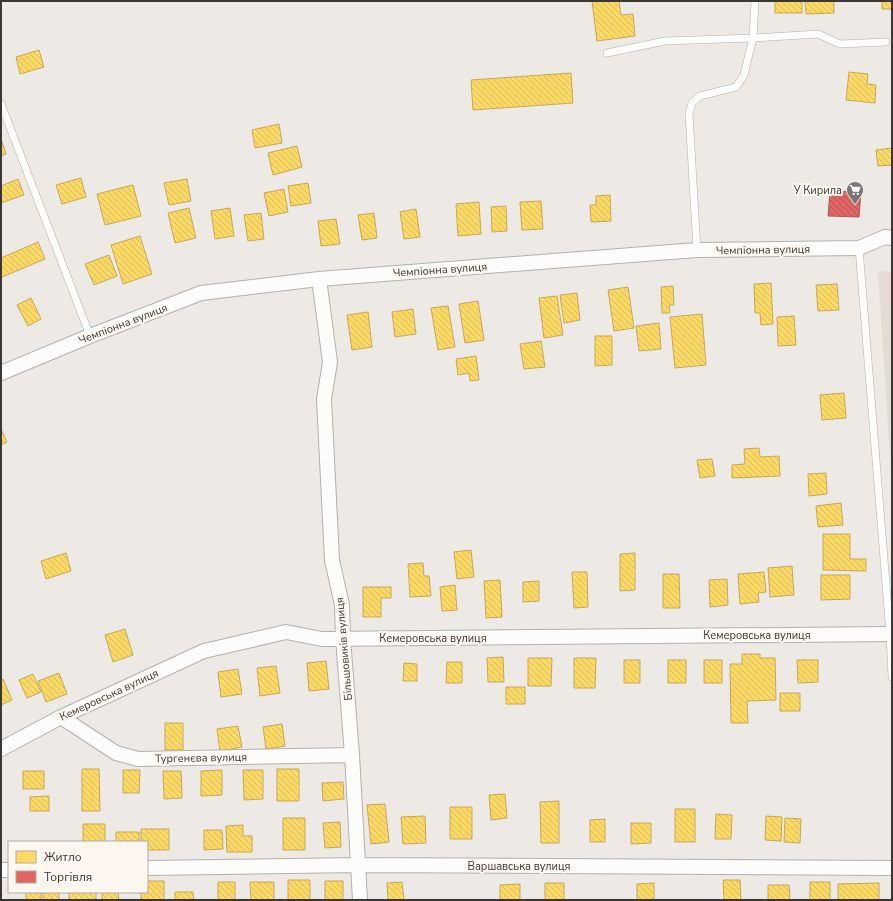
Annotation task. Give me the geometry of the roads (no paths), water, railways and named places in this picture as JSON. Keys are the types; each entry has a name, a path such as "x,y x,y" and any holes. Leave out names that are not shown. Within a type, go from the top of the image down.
{"street":[{"name":"Чемпіонна вулиця","path":"1,373 90,336 201,293 319,279 697,250 859,248 885,238 892,238"},
{"name":"Більшовиків вулиця","path":"319,279 330,362 324,399 332,560 342,605 360,900"},
{"name":"Кемеровська вулиця","path":"1,749 61,717 204,651 286,632 322,639 890,634"},
{"name":"Тургенєва вулиця","path":"61,717 116,753 138,759 352,755"},
{"name":"Варшавська вулиця","path":"148,868 359,865 892,868"}],"lane":[{"path":"697,250 689,114 692,103 700,96 736,87 744,74 752,38 755,1"},
{"path":"607,53 665,41 818,34 840,44 886,42"},
{"path":"1,104 90,336"},
{"path":"859,248 890,634 892,677"}],"place":[{"name":"У Кирила","path":"855,205"}]}
